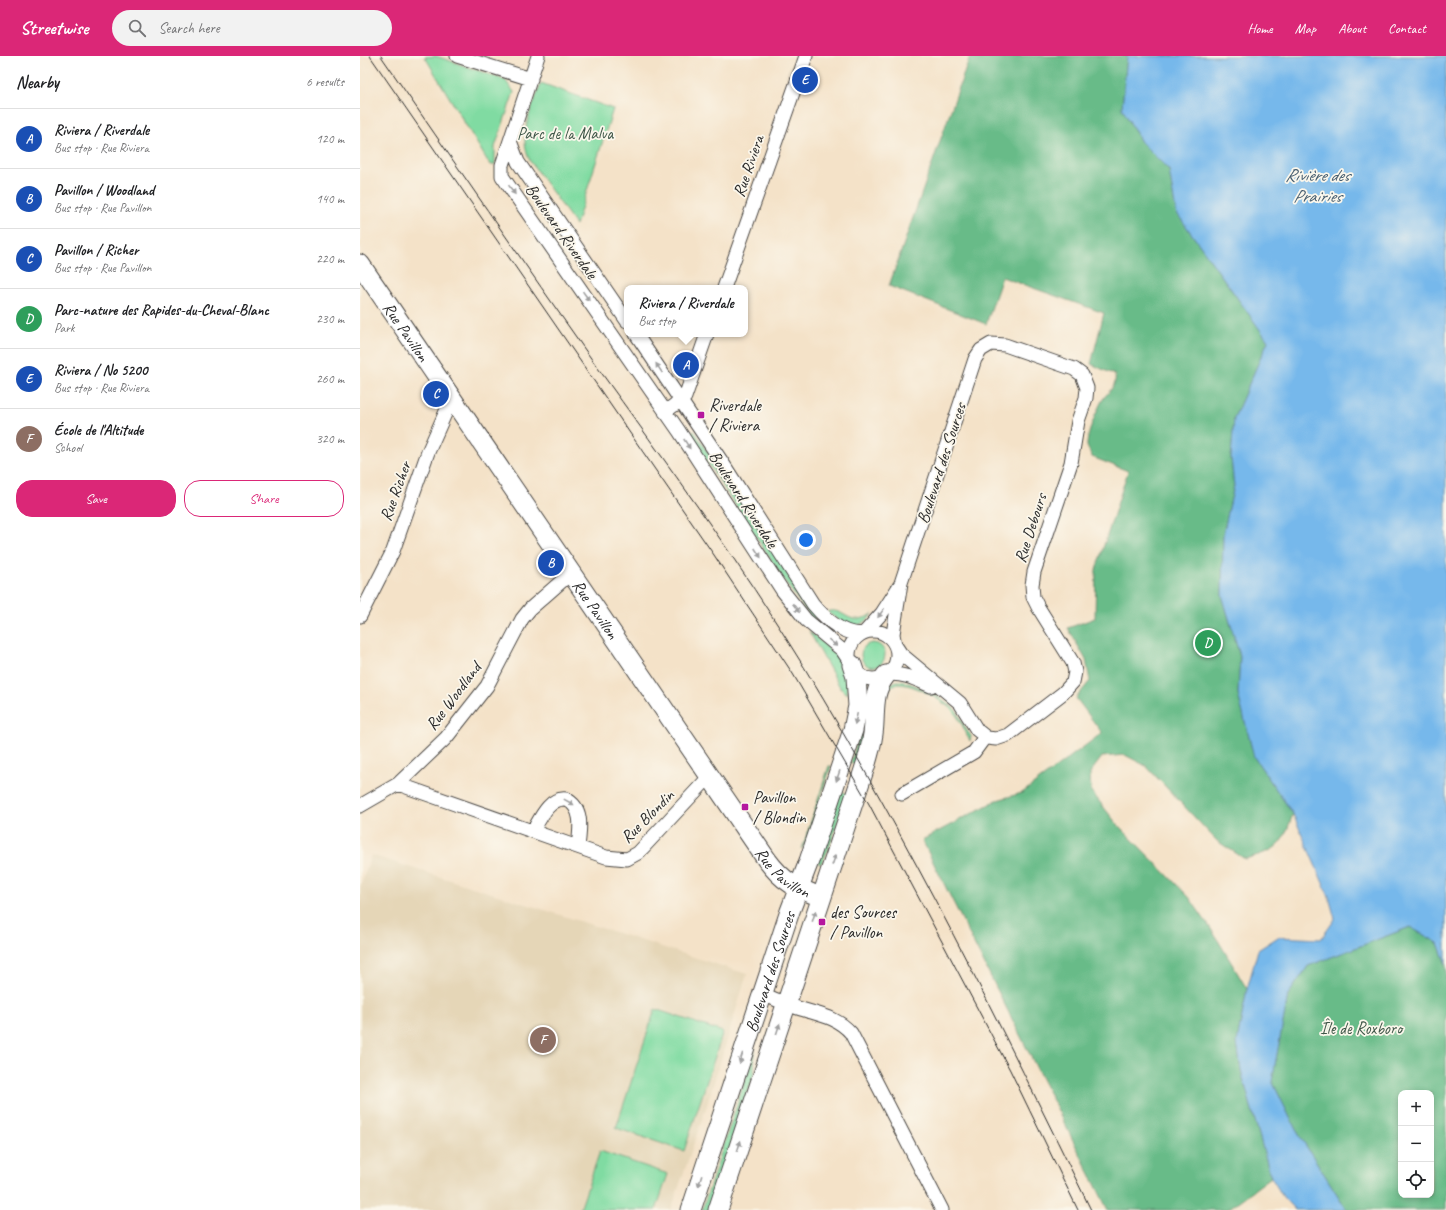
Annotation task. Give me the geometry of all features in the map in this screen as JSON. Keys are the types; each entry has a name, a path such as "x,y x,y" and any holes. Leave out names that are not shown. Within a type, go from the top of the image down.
{"street":[{"path":"457,56 531,79"},
{"name":"Boulevard Riverdale","path":"538,56 502,165 502,176 665,412 782,590 806,620 842,650 852,664"},
{"name":"Rue Riviera","path":"725,285 806,56"},
{"name":"Boulevard Riverdale","path":"510,141 518,162 624,317"},
{"name":"Rue Pavillon","path":"360,264 709,777 772,867 781,876 799,889 821,897"},
{"name":"Boulevard Riverdale","path":"638,337 681,400 813,604 829,620 840,628 854,633 864,633"},
{"path":"665,412 681,400 686,394 706,337"},
{"name":"Rue Debours","path":"985,346 999,344 1074,369 1084,379 1088,393 1078,421 1071,463 1034,572 1032,585 1033,597 1038,607 1073,663 1073,682 1063,693 1008,735 995,739 985,737"},
{"name":"Boulevard des Sources","path":"895,645 893,634 901,583 976,360 985,346"},
{"name":"Rue Richer","path":"360,616 393,551 428,452 452,398"},
{"name":"Rue Woodland","path":"360,806 398,784 446,738 488,686 522,619 571,573"},
{"name":"Boulevard des Sources","path":"864,633 882,613 901,583"},
{"path":"902,794 974,752 982,744 985,737 977,730 962,705 905,658 884,634 874,631 864,633 856,638 852,645 850,653 852,664 860,675 876,679 886,675 896,674 908,677 946,693"},
{"path":"886,675 896,662 897,653 895,645"},
{"name":"Boulevard des Sources","path":"691,1210 762,994 838,777 856,721 858,706 857,689 852,664"},
{"name":"Boulevard des Sources","path":"718,1210 864,769 873,733 876,692 879,684 886,675"},
{"name":"Rue Blondin","path":"398,784 606,857 628,859 638,853 709,777"},
{"path":"533,831 551,804 557,799 566,798 576,807 579,816 580,828 578,847"},
{"path":"762,994 832,1018 843,1024 851,1033 942,1210"}],"shaded area":[{"path":"371,855 747,974 707,1105 671,1210 360,1210 360,887"}],"green space":[{"name":"Parc de la Malva","path":"436,56 505,80 514,92 495,147 495,165 490,165 425,57"},
{"path":"970,56 1127,56 1122,108 1141,142 1169,170 1176,212 1268,341 1234,418 1231,458 1234,486 1223,535 1222,595 1240,657 1238,694 1254,757 1293,814 1289,825 1282,841 1277,846 1265,853 1245,859 1217,841 1146,766 1125,755 1102,757 1090,773 1091,791 1117,824 1189,897 1213,932 1247,989 1237,1042 1241,1071 1271,1177 1227,1210 1108,1210 922,840 997,800 1022,793 1102,733 1076,698 1090,681 1086,660 1068,628 1095,618 1096,570 1128,471 1092,457 1087,446 1088,436 1095,415 1103,399 1115,382 1115,375 1091,364 1104,313 1002,277 986,324 889,286"},
{"name":"Parc de la Malva","path":"541,83 613,109 576,225 530,161 526,151 525,132 527,122"},
{"path":"694,431 816,616 813,620 790,589 689,434"},
{"path":"835,611 853,619 865,618 873,614 861,624 850,625 827,612"},
{"path":"809,631 838,656 846,672 848,694 841,689"},
{"path":"873,643 878,644 884,650 884,660 878,666 873,667 868,666 862,660 861,655 862,650 868,644"},
{"path":"897,681 912,684 946,702 957,712 971,736 970,741 953,711 942,702 925,692 900,684 894,685 885,694 890,684"},
{"path":"868,715 857,765 851,763 862,725"},
{"path":"829,766 831,766 802,849"},
{"path":"841,791 847,794 829,848 821,864 817,862"},
{"name":"Île de Roxboro","path":"1410,927 1438,943 1446,964 1446,1210 1347,1210 1296,1130 1272,1081 1288,995 1308,966"},
{"path":"655,1009 723,1032 684,1151 616,1128"},
{"path":"755,1050 754,1074 710,1210 702,1210"},
{"path":"600,1151 668,1174 656,1210 580,1210"}],"water":[{"name":"Rivière des Prairies","path":"1127,56 1446,56 1446,964 1438,943 1410,927 1308,966 1288,995 1272,1081 1296,1130 1347,1210 1295,1210 1283,1197 1271,1177 1241,1071 1237,1042 1247,989 1258,950 1278,937 1321,939 1335,919 1329,897 1293,814 1254,757 1238,694 1240,656 1222,595 1223,535 1234,486 1231,458 1234,418 1268,341 1176,212 1169,170 1141,142 1122,108"}],"tram line":[{"path":"370,56 714,555 793,674 869,804 1010,1070 1078,1210"},
{"path":"381,56 568,326 729,551 804,667 881,800 954,935 1091,1210"}],"place":[{"name":"Riviera / No 5200","path":"805,80"},
{"name":"Riviera / Riverdale","path":"686,365"},
{"name":"Pavillon / Richer","path":"436,394"},
{"name":"Riverdale / Riviera","path":"701,415"},
{"name":"Pavillon / Woodland","path":"551,563"},
{"name":"Parc-nature des Rapides-du-Cheval-Blanc","path":"1208,643"},
{"name":"Pavillon / Blondin","path":"745,807"},
{"name":"des Sources / Pavillon","path":"822,922"},
{"name":"École de l'Altitude","path":"543,1040"}]}
